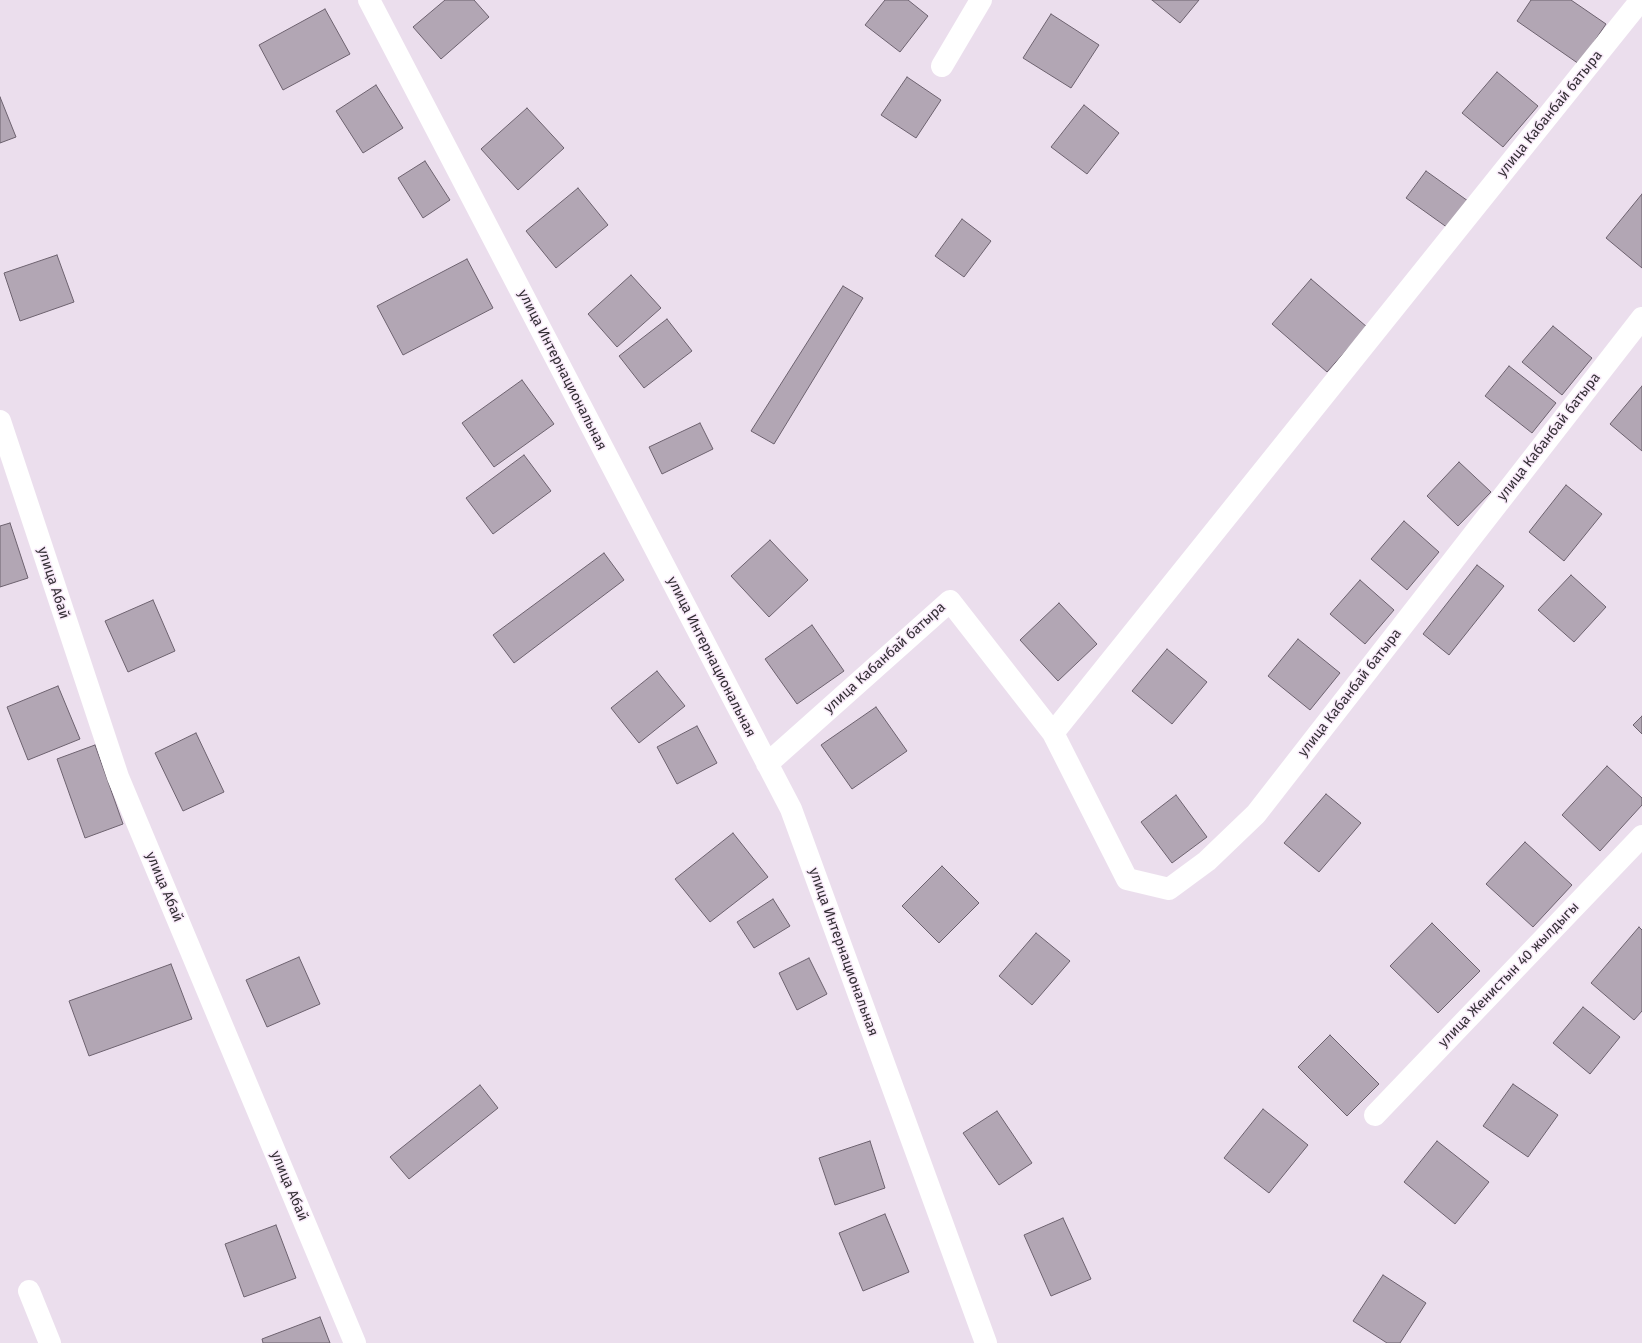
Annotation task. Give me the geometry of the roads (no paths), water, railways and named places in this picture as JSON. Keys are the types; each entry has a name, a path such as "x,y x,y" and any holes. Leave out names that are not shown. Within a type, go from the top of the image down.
{"street":[{"name":"улица Интернациональная","path":"370,0 791,810 986,1343"},
{"path":"942,66 981,0"},
{"name":"улица Кабанбай батыра","path":"1053,733 1641,0"},
{"name":"улица Кабанбай батыра","path":"766,764 950,601 1053,733 1127,879 1169,889 1207,861 1256,814 1642,318"},
{"name":"улица Абай","path":"0,421 118,777 355,1343"},
{"name":"улица Женистын 40 жылдыгы","path":"1375,1115 1642,836"},
{"path":"30,1291 50,1343"}]}
